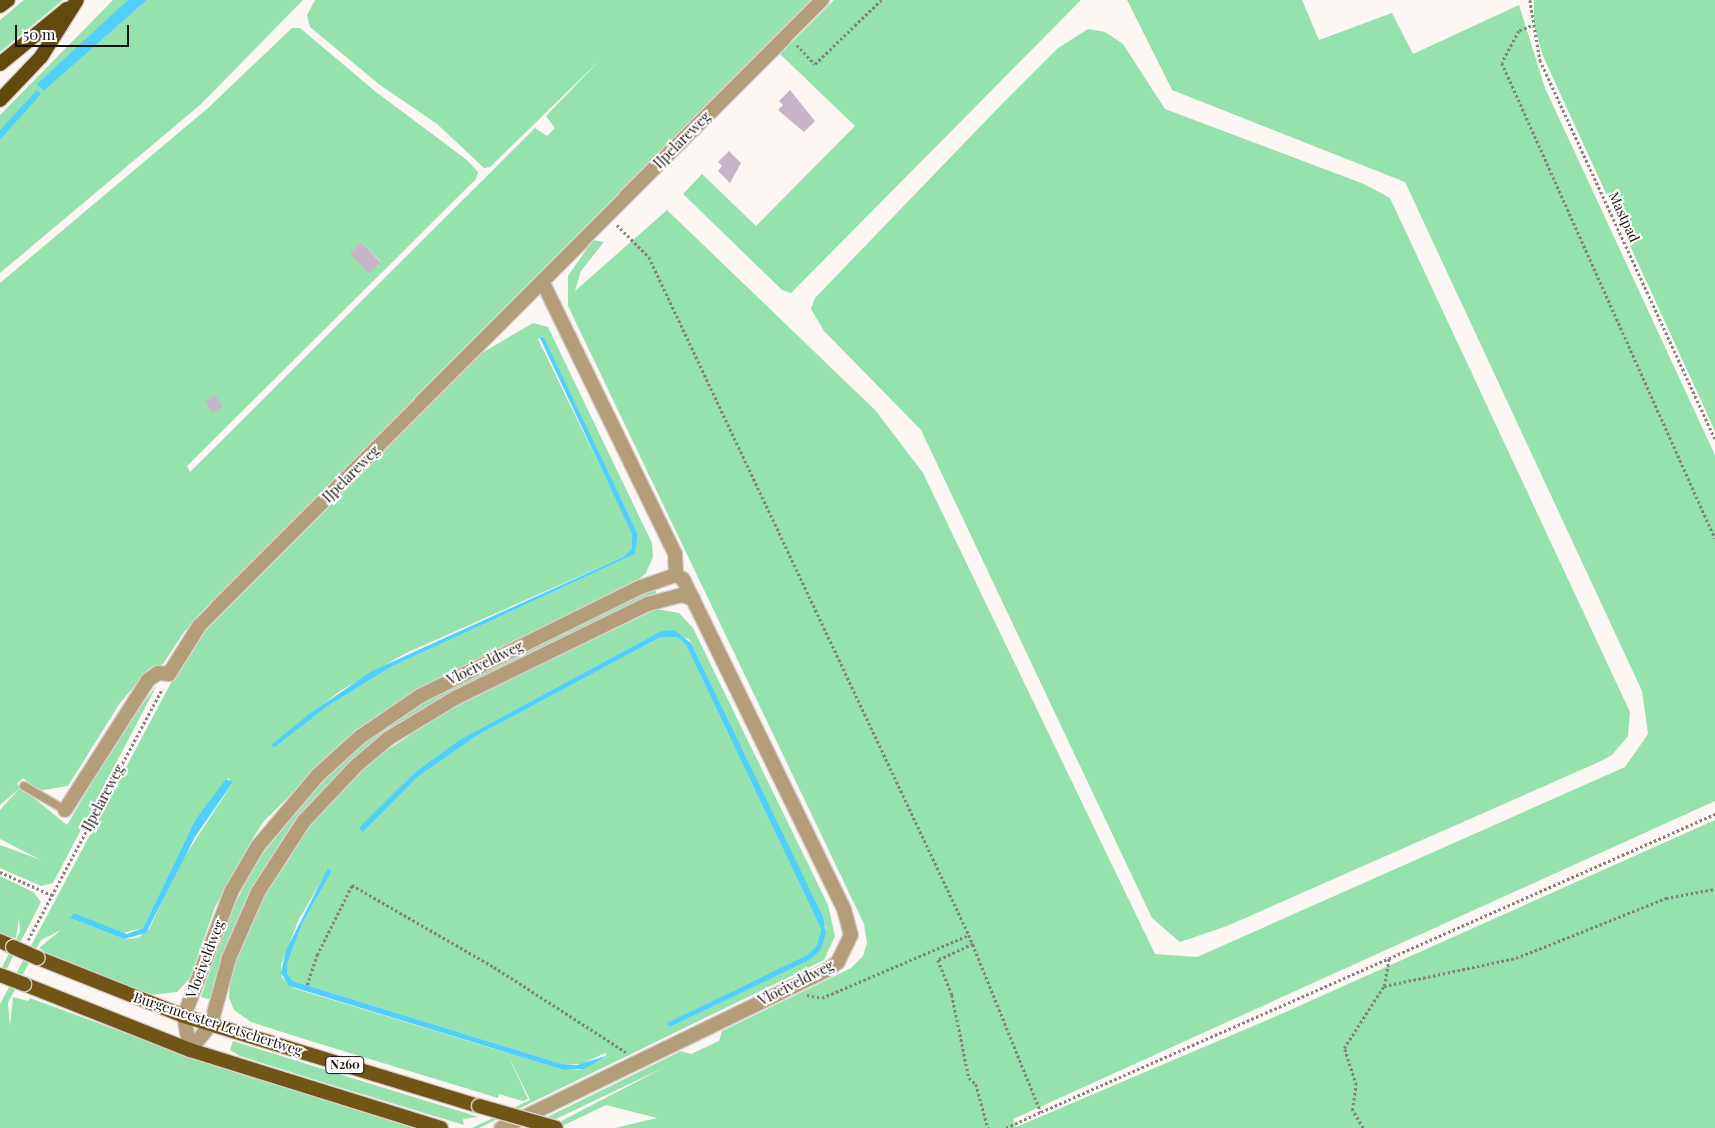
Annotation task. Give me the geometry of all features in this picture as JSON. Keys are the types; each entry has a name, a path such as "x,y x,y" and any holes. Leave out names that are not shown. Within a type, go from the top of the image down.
{"highway":[{"path":"0,6 8,0"},
{"path":"0,64 77,0"},
{"path":"0,100 41,57 77,0"}],"main road":[{"name":"Burgemeester Letschertweg","path":"0,941 184,1016 556,1128"},
{"name":"Burgemeester Letschertweg","path":"0,975 190,1050 441,1128"}],"street":[{"name":"IJpelareweg","path":"65,810 148,680 158,672 169,674 199,626 822,0"},
{"path":"542,281 674,554 676,575"},
{"name":"Vloeiveldweg","path":"190,1050 184,1016 217,925 246,866 280,817 338,756 381,721 448,682 641,587 676,575 692,600 848,919 851,935 838,962 784,991 501,1128"},
{"name":"Vloeiveldweg","path":"190,1050 210,1024 230,958 258,892 304,821 357,765 390,738 455,698 648,604 682,595 692,600"}],"lane":[{"name":"IJpelareweg","path":"24,786 65,810"}],"path":[{"path":"787,35 815,64 880,0"},
{"name":"Mastpad","path":"1530,0 1531,26 1540,60 1715,438"},
{"path":"1531,26 1519,31 1502,63 1715,538"},
{"path":"608,215 649,257 969,935 1041,1112"},
{"name":"IJpelareweg","path":"0,872 52,895 169,674"},
{"path":"1006,1128 1715,814"},
{"path":"307,985 317,955 352,885 502,972 621,1048 635,1062"},
{"path":"1384,986 1516,958 1666,898 1715,889"},
{"path":"784,991 822,998 969,935"},
{"path":"973,944 938,960 952,995 969,1078 976,1084 988,1128"},
{"path":"1363,1128 1352,1110 1356,1084 1344,1048 1384,986 1389,958"}],"green space":[{"path":"24,0 63,0 0,52 0,20"},
{"path":"113,0 128,0 44,91 147,0 303,0 200,105 0,273 0,140 41,93 0,130 0,115"},
{"path":"315,0 811,0 184,632 163,664 149,669 120,703 68,786 37,791 23,778 17,784 67,825 121,733 157,685 53,883 41,886 0,868 0,845 41,860 0,839 0,810 20,788 0,805 0,283 208,108 292,28 300,28 376,92 467,160 478,172 476,179 187,466 190,472 535,128 547,136 555,128 546,116 601,59 490,167 484,168 437,124 380,85 310,27 307,15","holes":["361,242 380,261 369,272 350,253"]},
{"path":"834,0 1081,0 791,293 782,290 683,194 702,174 756,226 855,126 780,54"},
{"path":"1127,0 1302,0 1319,40 1392,13 1413,54 1519,5 1545,88 1715,455 1715,801 1013,1119 1016,1127 1272,1018 1715,820 1715,1128 615,1128 657,1118 606,1105 558,1128 548,1128 665,1067 537,1128 525,1128 681,1051 691,1054 719,1041 722,1031 851,968 863,956 867,943 864,924 568,306 568,276 593,240 604,242 581,271 575,291 667,210 876,411 923,473 1155,954 1197,957 1625,767 1648,734 1642,691 1405,182 1172,90"},
{"path":"1534,0 1715,0 1715,431 1543,56 1534,25"},
{"path":"1088,29 1105,32 1123,44 1165,109 1364,184 1390,198 1630,712 1628,736 1612,755 1599,762 1227,926 1180,942 1152,918 921,430 824,331 811,309 815,298 998,108 1058,48"},
{"path":"533,323 548,327 652,543 653,557 646,573 635,583 412,693 344,742 264,821 215,907 190,978 177,992 149,995 52,957 39,948 61,930 41,940 8,1003 10,1026 13,997 28,1001 30,998 185,1055 413,1128 0,1128 0,1004 173,679 202,634 480,354","holes":["542,336 638,534 635,554 391,667 328,706 274,748 272,745 340,691 406,653 625,556 632,548 633,534 538,339","228,778 232,784 181,862 149,929 138,938 124,939 75,920 74,913 123,933 143,928 195,820"]},
{"path":"653,586 658,596 439,702 292,830 212,1000 201,997 228,918 255,864 324,774 407,708"},
{"path":"657,609 679,613 693,628 828,905 835,936 824,960 479,1128 472,1128 530,1100 507,1053 528,1099 523,1101 499,1094 498,1098 251,1022 234,1010 229,998 230,978 257,907 294,844 322,808 370,762 453,706","holes":["661,631 689,639 826,928 810,959 670,1027 668,1023 807,955 817,945 821,929 686,645 677,637 661,637 478,735 419,776 364,831 360,828 415,772 459,740","329,868 332,871 303,922 287,964 287,974 293,981 562,1064 582,1064 605,1053 607,1057 579,1070 564,1070 293,988 282,977 281,965 298,921"]},
{"path":"0,876 33,892 41,902 0,982 0,971 20,932 19,918 16,938 0,935"},
{"path":"233,1041 479,1117 463,1119 464,1125 332,1085 240,1056 230,1050"}],"water":[{"path":"128,0 147,0 44,91 37,84"},
{"path":"37,90 41,94 0,140 0,130"},
{"path":"539,336 544,338 638,534 635,554 391,667 328,706 274,748 271,745 309,714 372,671 625,556 632,548 632,534"},
{"path":"674,630 691,643 823,917 826,933 821,949 811,959 670,1027 667,1023 807,955 817,945 821,929 686,645 677,637 661,637 478,735 419,776 363,832 359,828 415,772 459,740 661,631"},
{"path":"226,779 233,782 195,837 146,933 124,939 70,918 74,913 127,934 143,928 195,820"},
{"path":"328,868 332,871 303,922 287,964 287,974 293,981 562,1064 577,1065 609,1055 584,1069 564,1070 289,986 281,973 286,950"}],"building":[{"path":"790,90 815,121 804,132 778,110 783,105 779,101"},
{"path":"729,151 741,163 730,183 718,171 722,166 718,162"},
{"path":"361,242 380,262 369,273 349,253"},
{"path":"215,395 223,407 213,413 205,402"}]}
